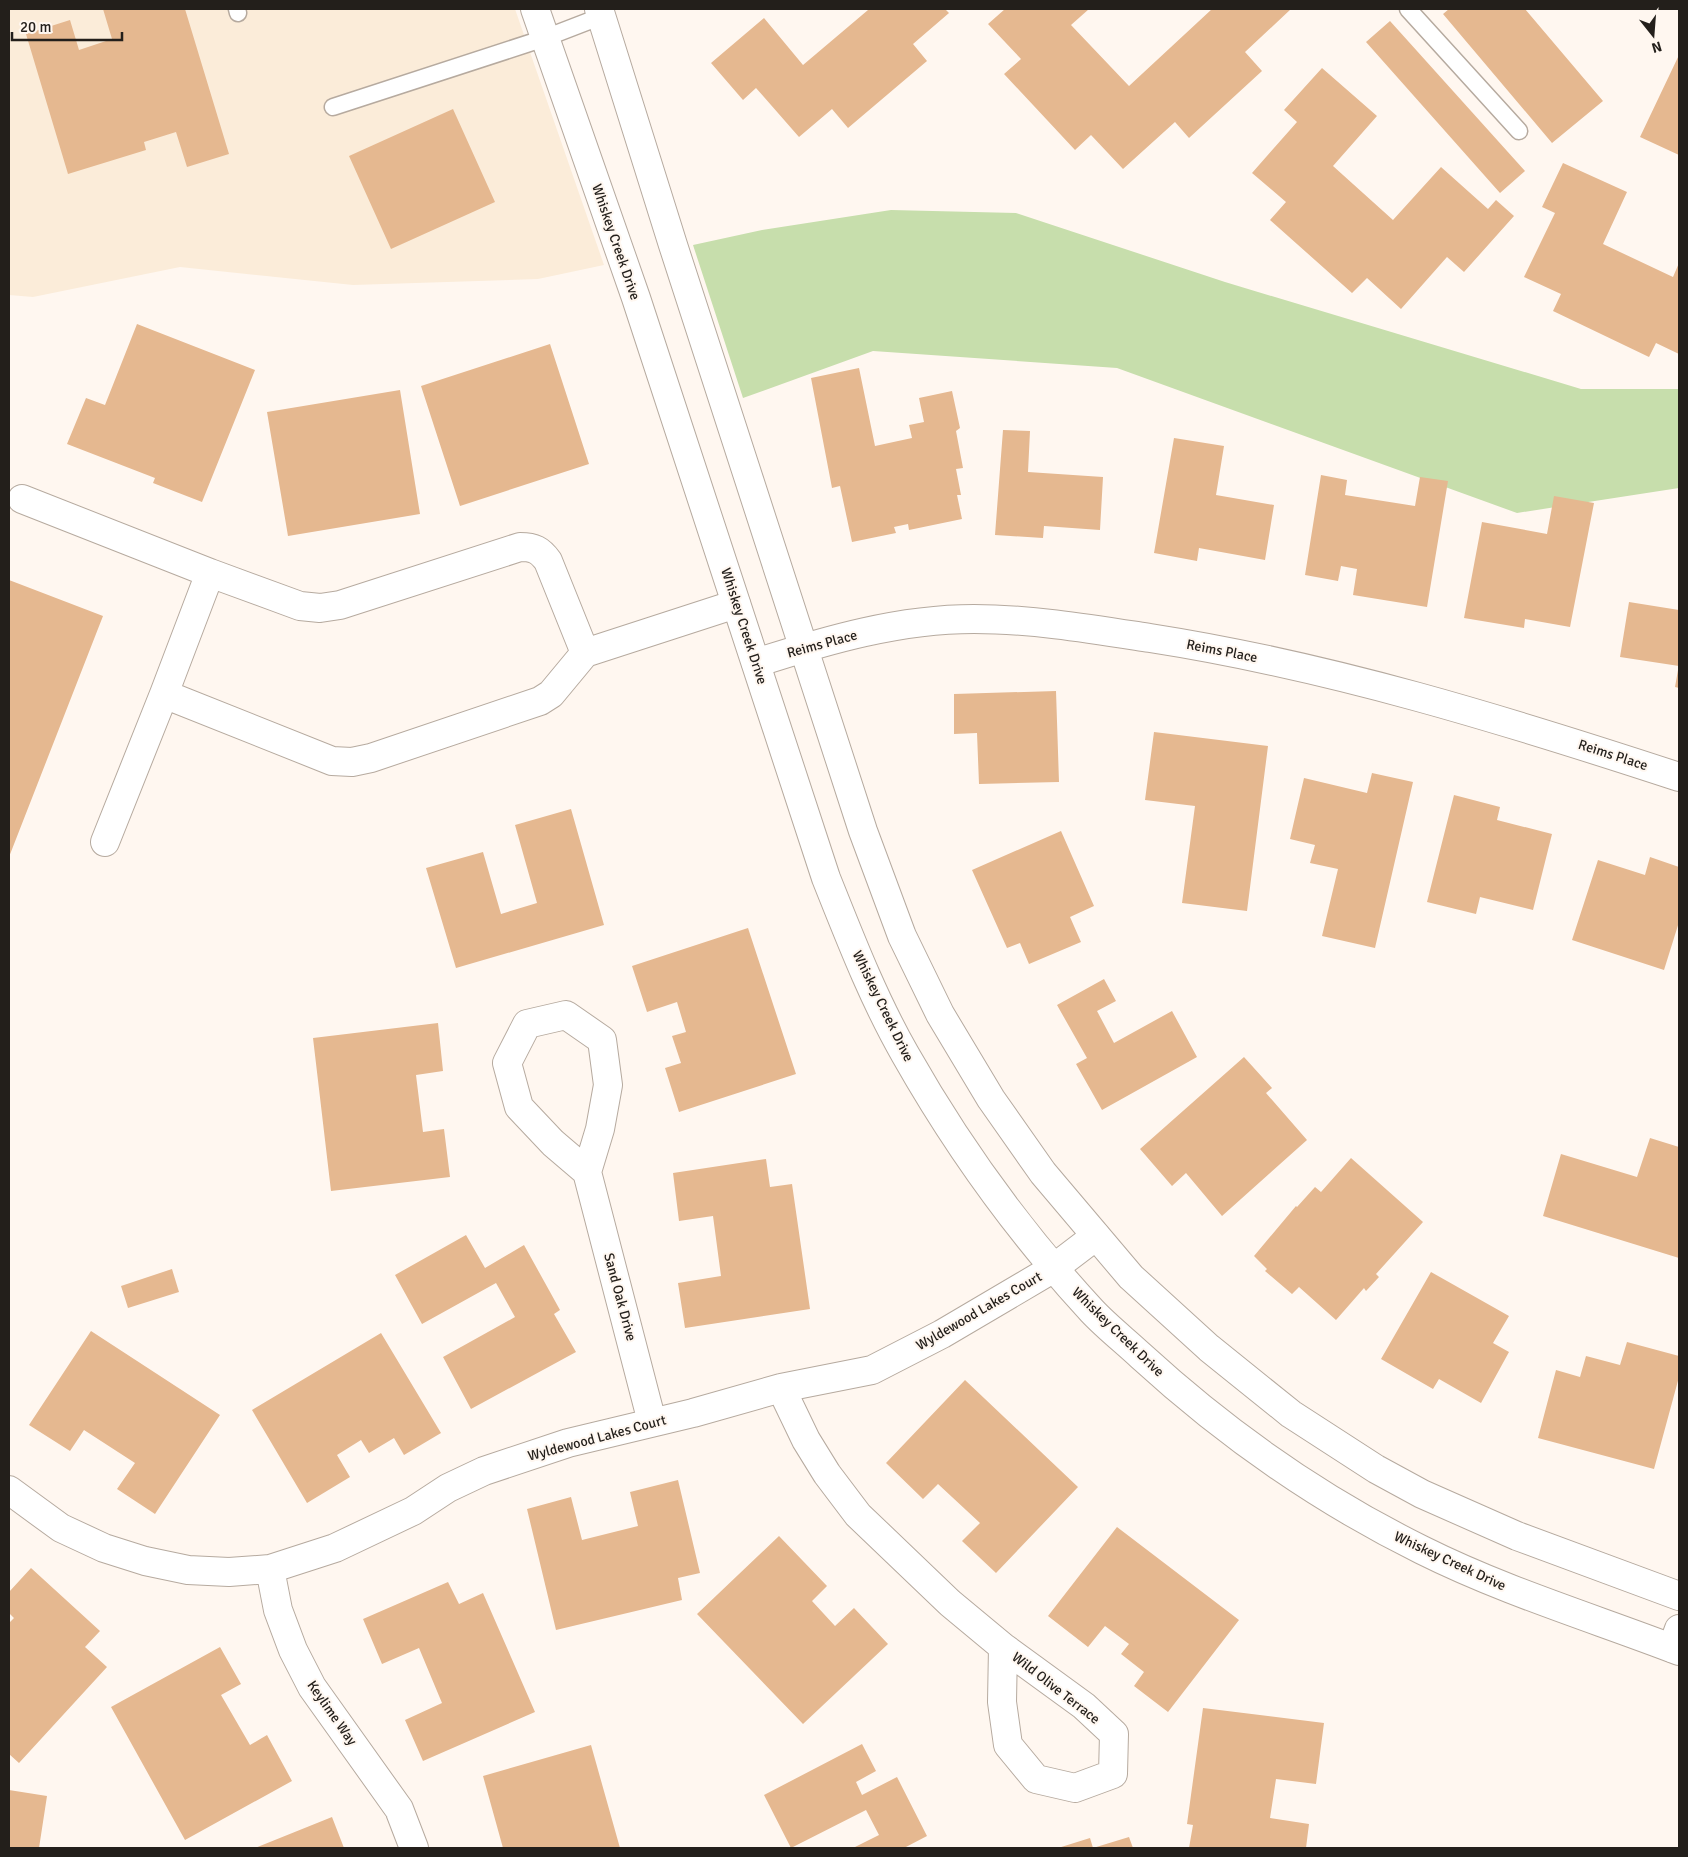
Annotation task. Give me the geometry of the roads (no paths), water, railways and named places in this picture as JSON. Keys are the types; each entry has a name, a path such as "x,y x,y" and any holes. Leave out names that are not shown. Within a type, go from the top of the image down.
{"street":[{"name":"Whiskey Creek Drive","path":"536,9 630,278 826,878 866,977 904,1053 960,1144 1020,1227 1095,1313 1184,1394 1220,1424 1260,1453 1344,1507 1422,1550 1502,1586 1677,1642"},
{"path":"601,12 673,245 866,840 902,936 940,1014 991,1099 1043,1173 1131,1277 1209,1348 1291,1414 1376,1469 1422,1494 1517,1536 1679,1596"},
{"path":"22,499 210,573 300,606 320,608 340,605 520,547 532,547 542,552 548,561 584,653"},
{"path":"104,842 164,694 210,573"},
{"path":"164,694 332,761 352,762 370,758 540,701 551,694 584,653 736,604"},
{"name":"Reims Place","path":"756,663 804,648 877,630 928,622 974,619 1066,625 1208,647 1347,678 1538,731 1679,776"},
{"path":"566,1015 602,1040 608,1085 600,1129 587,1172 553,1143 519,1107 507,1063 526,1024 566,1015"},
{"name":"Sand Oak Drive","path":"587,1172 652,1422"},
{"name":"Wyldewood Lakes Court","path":"9,1492 61,1528 104,1548 145,1562 188,1570 229,1572 270,1568 335,1548 413,1511 448,1488 484,1471 568,1443 693,1414 782,1388 872,1370 942,1334 1054,1268 1096,1236"},
{"name":"Wild Olive Terrace","path":"782,1388 806,1440 827,1474 858,1515 950,1603 1003,1647 1084,1706 1114,1734 1113,1774 1074,1788 1036,1780 1008,1745 1002,1702 1003,1647"},
{"name":"Keylime Way","path":"270,1568 278,1610 293,1650 312,1687 400,1809 414,1848"}],"lane":[{"path":"1408,9 1519,131"},
{"path":"334,107 545,38 601,12"}]}
